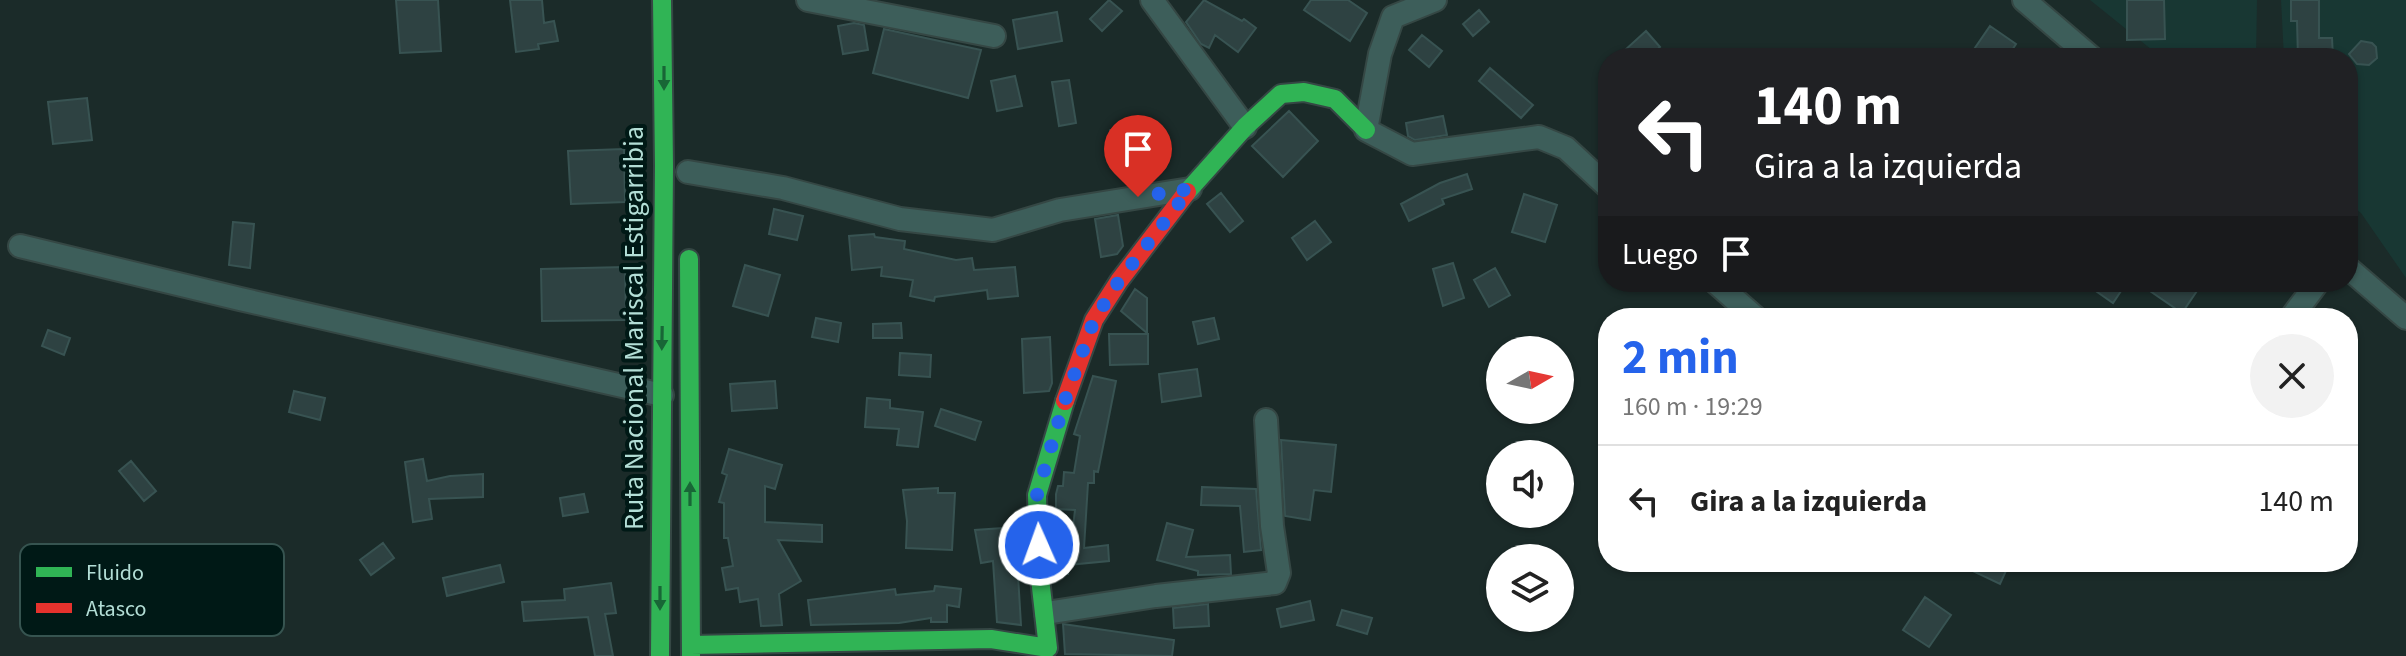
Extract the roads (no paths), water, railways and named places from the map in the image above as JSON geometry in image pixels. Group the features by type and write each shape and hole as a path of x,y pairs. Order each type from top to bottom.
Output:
{"main road":[{"name":"Ruta Nacional Mariscal Estigarribia","path":"660,656 662,0"},
{"path":"691,650 961,639 991,639 1048,648 1039,570 1037,495 1064,403 1094,320 1119,281 1190,189 1245,127 1281,94 1304,92 1335,99 1366,130"},
{"name":"Ruta Nacional Mariscal Estigarribia","path":"689,235 691,650"}],"street":[{"path":"808,0 994,36"},
{"path":"1152,0 1245,127"},
{"path":"1435,0 1393,17 1380,54 1366,130 1412,154 1539,137 1566,148 1598,178"},
{"path":"2024,0 2080,48"},
{"path":"688,172 783,188 900,219 993,230 1060,210 1190,189"},
{"path":"20,246 662,395"},
{"path":"2358,277 2406,318"},
{"path":"1726,292 1745,308"},
{"path":"1046,613 1156,596 1275,583 1279,573 1272,526 1266,420"}]}
